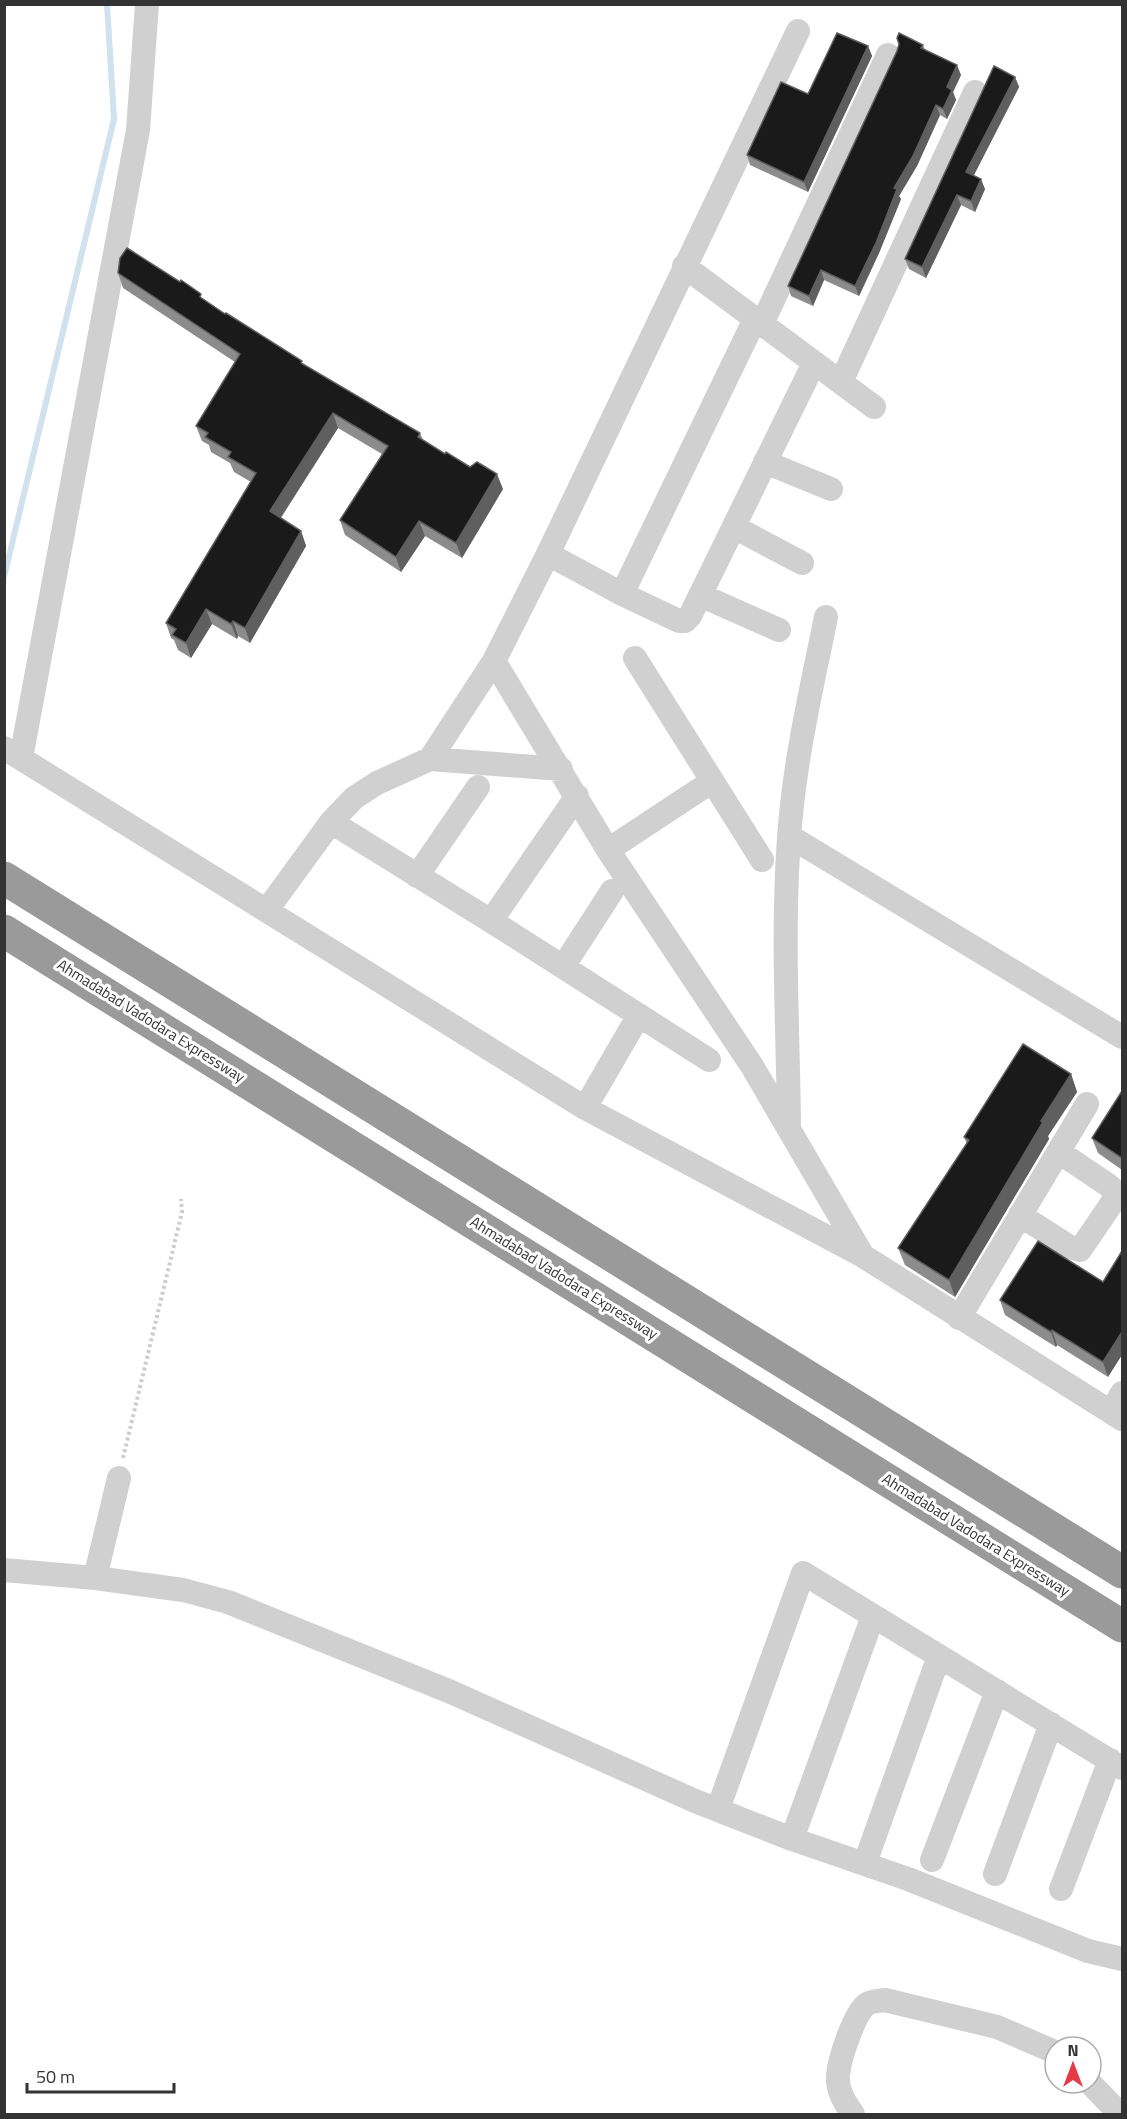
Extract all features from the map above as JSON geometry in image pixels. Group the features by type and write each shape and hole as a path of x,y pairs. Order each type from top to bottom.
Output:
{"highway":[{"path":"4,879 1122,1572"},
{"name":"Ahmadabad Vadodara Expressway","path":"4,931 1122,1626"}],"street":[{"path":"147,4 138,130 13,753 585,1108 863,1256 959,1318 1118,1408"},
{"path":"430,759 494,661 548,554 798,31"},
{"path":"622,594 888,55"},
{"path":"841,382 975,92"},
{"path":"684,266 874,407"},
{"path":"548,554 622,594 679,621 685,621 690,616 814,363"},
{"path":"765,462 831,489"},
{"path":"734,527 802,563"},
{"path":"700,595 779,630"},
{"path":"789,1127 786,897 789,836 799,747 826,617"},
{"path":"635,658 762,860"},
{"path":"494,661 608,850 752,1066 863,1256"},
{"path":"267,910 332,822 354,798 377,783 430,759 561,769"},
{"path":"608,850 711,782"},
{"path":"417,876 478,787"},
{"path":"491,921 577,796"},
{"path":"332,822 709,1060"},
{"path":"789,836 1122,1037"},
{"path":"563,967 612,891"},
{"path":"585,1108 639,1016"},
{"path":"959,1318 1087,1104"},
{"path":"1020,1215 1070,1247 1080,1250 1114,1200 1115,1191 1059,1152"},
{"path":"95,1578 119,1478"},
{"path":"4,1570 95,1578 183,1590 228,1602 451,1692 696,1801 792,1839 865,1863 1088,1951 1122,1959"},
{"path":"718,1809 803,1573 1116,1764 1061,1889"},
{"path":"792,1839 873,1616"},
{"path":"865,1863 939,1656"},
{"path":"933,1860 997,1691"},
{"path":"995,1874 1051,1724"},
{"path":"853,2115 842,2098 838,2077 847,2043 859,2012 868,2003 885,2000 997,2027 1043,2047"},
{"path":"1101,2095 1120,2115"}],"path":[{"path":"119,1478 182,1212 181,1199"}],"building":[{"path":"837,33 868,46 804,182 747,155 781,82 808,94"},
{"path":"899,33 923,45 921,48 957,65 947,87 952,90 943,109 936,105 913,156 894,188 897,189 876,243 855,286 821,270 809,296 788,286 897,51"},
{"path":"994,66 1015,77 966,172 981,179 971,201 957,195 922,267 905,259"},
{"path":"127,248 180,282 181,280 201,294 200,297 302,361 301,363 420,433 418,437 445,454 446,452 470,467 477,462 497,474 456,543 419,521 396,557 340,520 388,446 333,413 270,511 301,531 245,628 233,621 231,624 206,609 186,643 172,635 176,629 166,623 256,473 228,457 231,452 205,437 208,433 196,426 240,354 118,273 120,258"},
{"path":"1023,1044 1071,1074 1041,1121 1043,1122 949,1280 898,1248 969,1140 964,1137"},
{"path":"1122,1091 1122,1158 1092,1138"},
{"path":"1038,1241 1103,1282 1122,1251 1122,1332 1103,1362 1000,1300"}],"waterway":[{"path":"4,577 114,119 107,4"}]}
